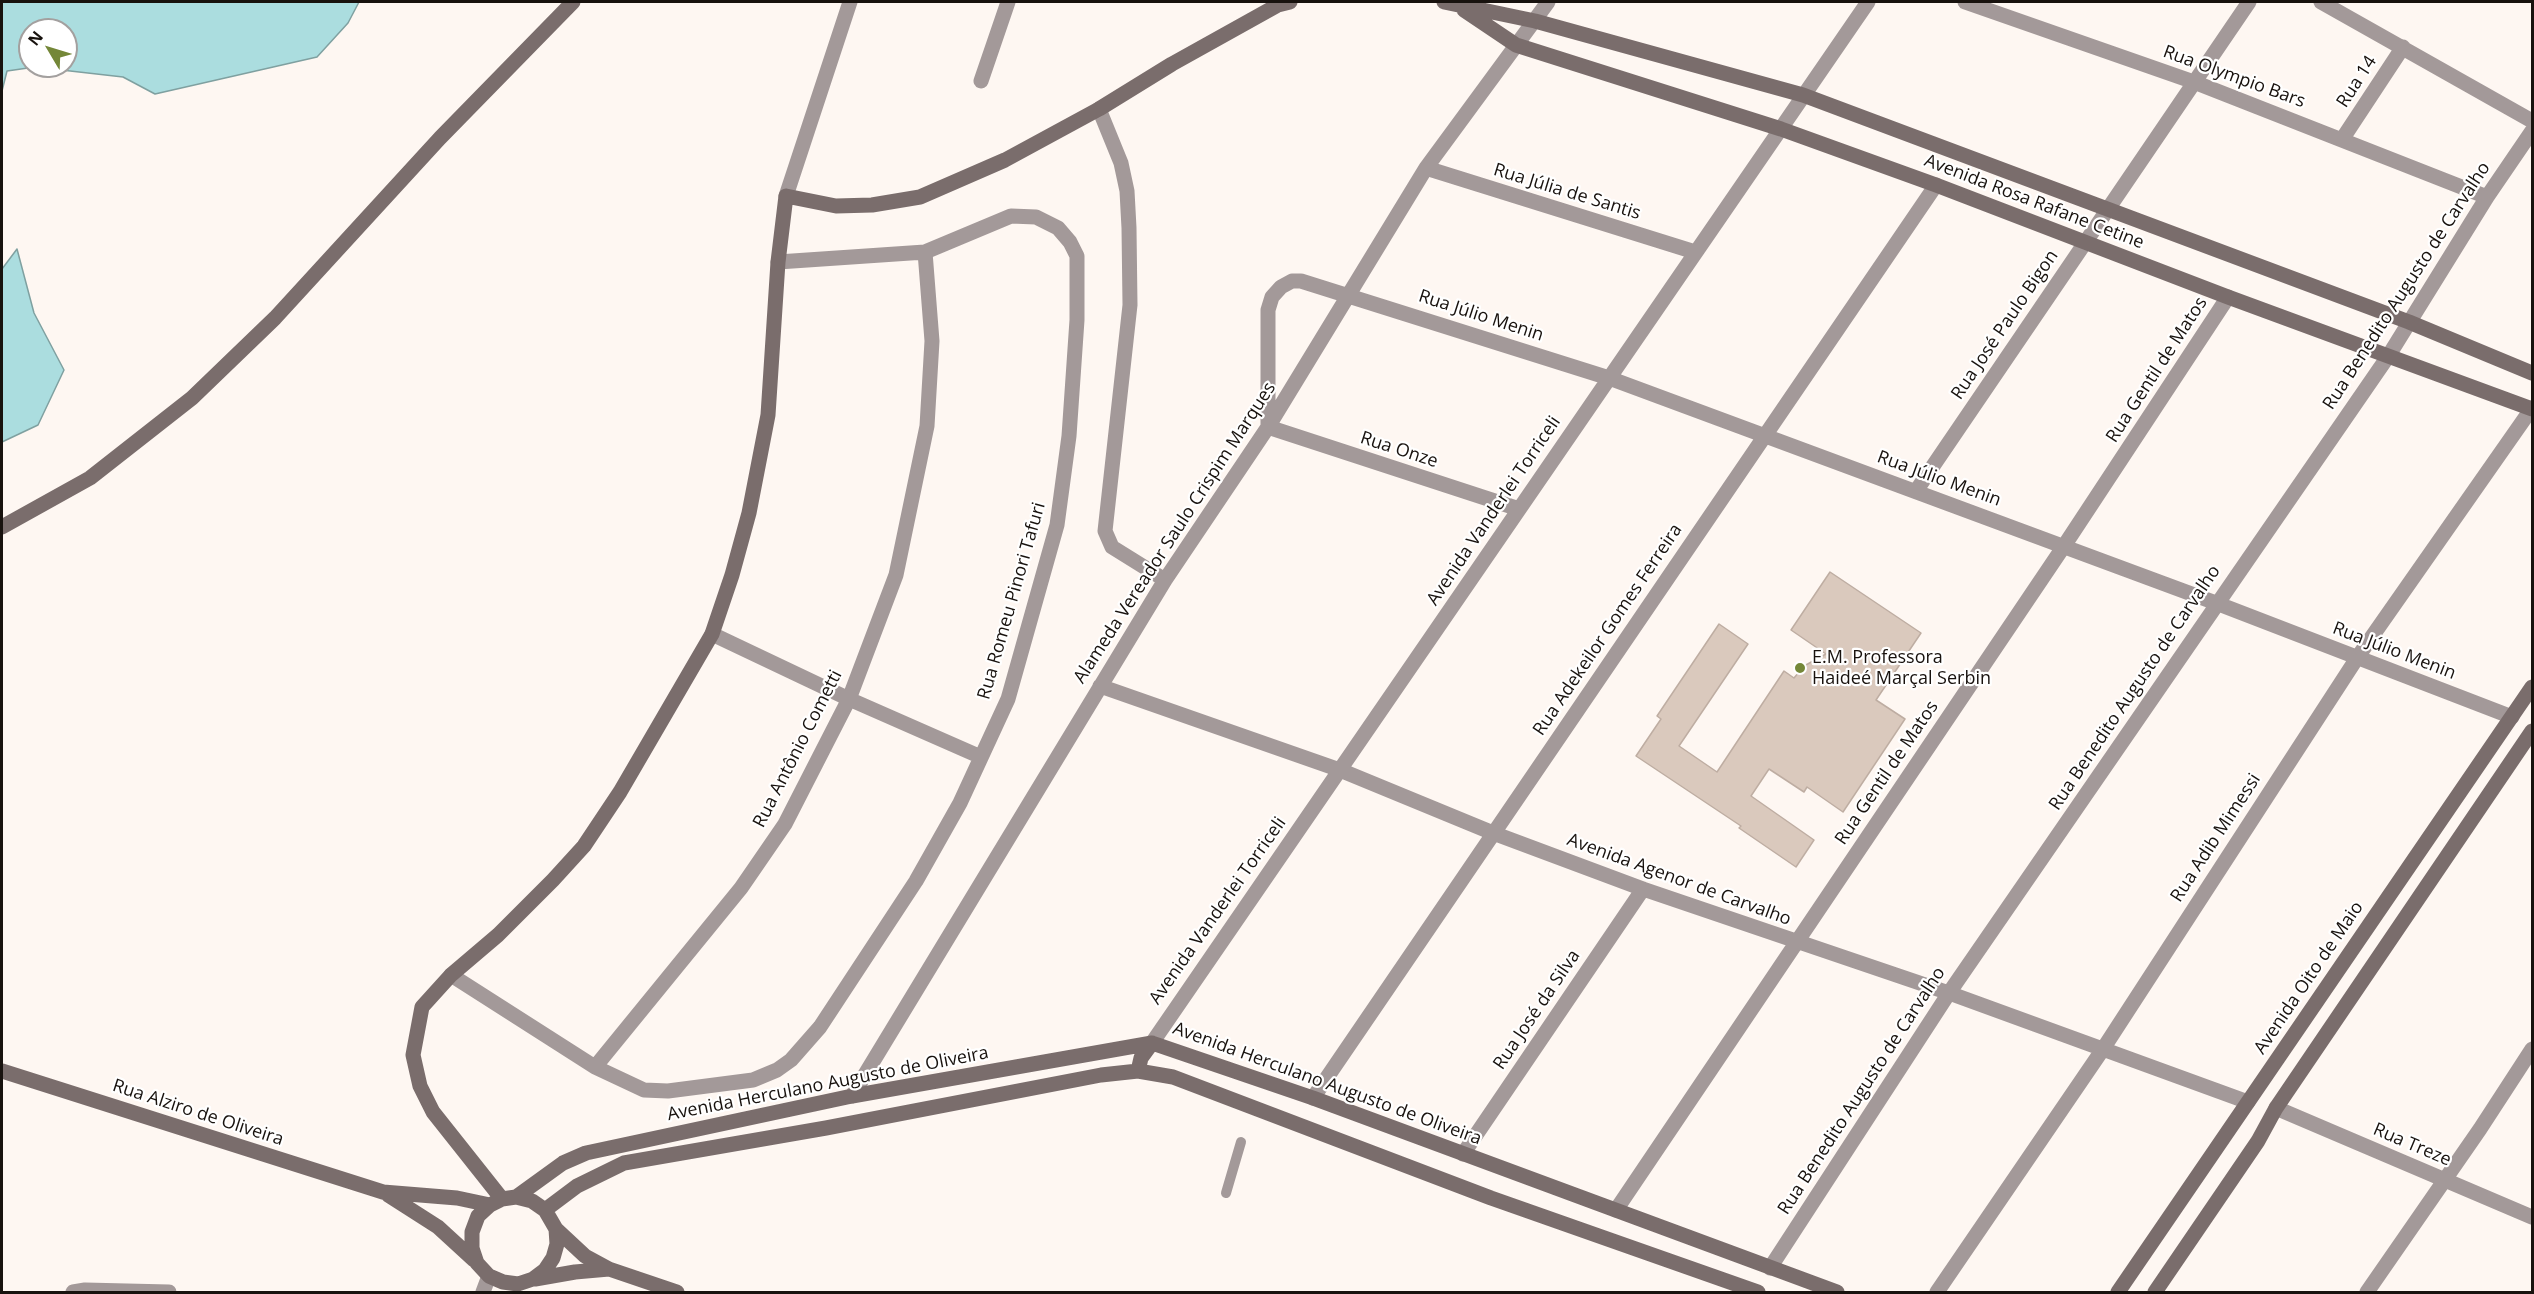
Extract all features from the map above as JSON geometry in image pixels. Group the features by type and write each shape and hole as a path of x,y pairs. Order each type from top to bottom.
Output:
{"street":[{"path":"2,527 90,478 192,399 275,318 440,138 573,2"},
{"path":"477,1263 472,1248 472,1232 478,1216 503,1201 433,1112 420,1086 413,1054 419,1018 423,1007 451,975 498,935 584,846 620,792 712,634 732,575 749,513 768,415 778,262 786,196 850,2"},
{"path":"981,81 1008,2"},
{"name":"Alameda Vereador Saulo Crispim Marques","path":"852,1096 1165,580 1268,428 1426,168 1548,2"},
{"name":"Avenida Vanderlei Torriceli","path":"1152,1043 1868,2"},
{"name":"Rua Olympio Bars","path":"1965,2 2194,82 2343,138 2487,196"},
{"name":"Rua José Paulo Bigon","path":"1916,491 2249,2"},
{"path":"2321,2 2532,121"},
{"path":"786,196 836,206 872,205 920,197 1005,160 1099,110 1172,64 1282,3"},
{"name":"Avenida Rosa Rafane Cetine","path":"1451,4 1535,21 1803,95 2409,322 2532,373"},
{"name":"Avenida Rosa Rafane Cetine","path":"1451,4 1516,45 1781,129 1936,184 2228,297 2532,409"},
{"name":"Rua 14","path":"2343,138 2403,47"},
{"path":"1099,110 1121,163 1127,191 1129,228 1130,305 1105,531 1112,547 1165,580"},
{"name":"Rua Benedito Augusto de Carvalho","path":"1770,1268 1949,993 2389,355 2487,196 2532,131"},
{"name":"Rua Júlia de Santis","path":"1426,168 1695,252"},
{"name":"Rua Adekeilor Gomes Ferreira","path":"1313,1098 1936,184"},
{"name":"Rua Romeu Pinori Tafuri","path":"451,975 595,1067 644,1090 668,1091 753,1080 777,1070 791,1060 820,1027 916,881 960,803 1008,699 1057,525 1069,436 1077,320 1077,256 1070,242 1058,228 1036,217 1011,216 925,252 778,262"},
{"name":"Rua Antônio Cometti","path":"595,1067 741,888 784,824 849,699 896,575 927,426 932,341 925,252"},
{"name":"Rua Júlio Menin","path":"1268,428 1268,309 1272,297 1281,286 1292,281 1301,281 1609,378 2216,603 2512,717"},
{"name":"Rua Gentil de Matos","path":"1616,1210 2064,546 2228,297"},
{"name":"Rua Adib Mimessi","path":"1937,1293 2103,1049 2357,658 2532,409"},
{"name":"Rua Onze","path":"1268,428 1519,509"},
{"path":"712,634 849,699 981,757"},
{"name":"Avenida Agenor de Carvalho","path":"1100,686 1340,770 1493,833 1642,889 1949,993 2248,1102"},
{"name":"Avenida Oito de Maio","path":"2118,1293 2532,687"},
{"path":"2155,1293 2258,1140 2276,1108 2532,730"},
{"name":"Rua José da Silva","path":"1463,1154 1642,889"},
{"path":"1138,1071 1141,1059 1152,1043"},
{"name":"Avenida Herculano Augusto de Oliveira","path":"503,1201 563,1163 586,1153 852,1096 1152,1043 1313,1098 1837,1293"},
{"path":"2367,1293 2445,1181 2532,1049"},
{"name":"Rua Alziro de Oliveira","path":"2,1071 383,1192 532,1201 545,1210"},
{"path":"677,1293 609,1269 579,1252 556,1229 545,1210 577,1186 624,1163 815,1130 1101,1075 1138,1071 1173,1077 1491,1198 1758,1293"},
{"name":"Rua Treze","path":"2276,1108 2532,1216"},
{"name":"Rua Alziro de Oliveira","path":"383,1192 438,1227 489,1276"},
{"path":"533,1279 545,1270 553,1258 557,1244 556,1229"},
{"path":"483,1293 489,1276 503,1282 518,1284 533,1279 575,1272 609,1269"},
{"path":"73,1293 85,1290 169,1293"}],"lane":[{"path":"1226,1193 1241,1142"}],"water":[{"path":"2,2 359,2 348,23 317,57 155,94 123,77 78,72 78,18 18,18 18,69 7,71 2,91"},
{"path":"17,249 34,313 64,370 38,425 2,442 2,269"}],"building":[{"path":"1830,572 1921,633 1876,700 1905,719 1843,812 1807,787 1804,792 1769,769 1751,796 1814,840 1796,867 1739,828 1741,826 1636,756 1661,719 1657,716 1719,624 1748,644 1679,746 1717,772 1784,671 1794,678 1804,666 1826,654 1791,630"}],"place":[{"name":"E.M. Professora Haideé Marçal Serbin","path":"1800,668"}]}
